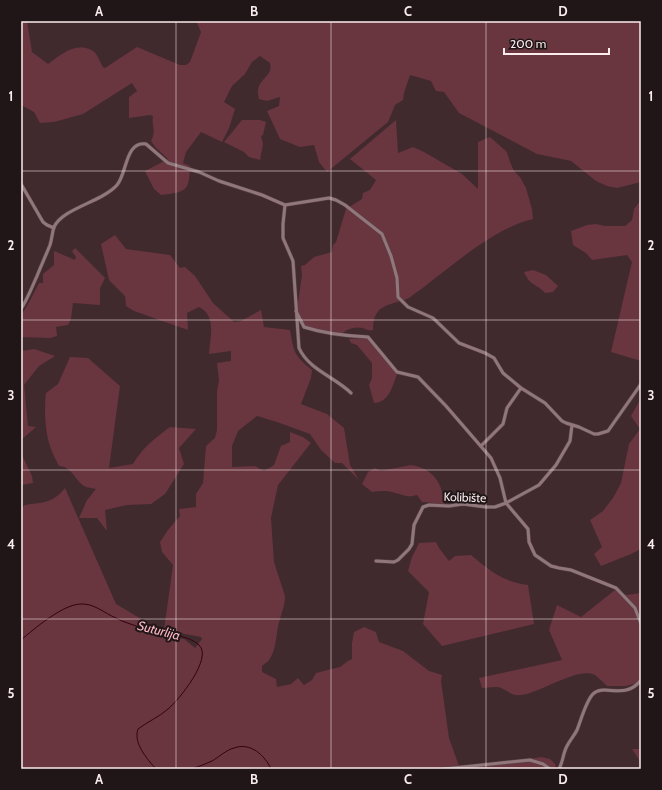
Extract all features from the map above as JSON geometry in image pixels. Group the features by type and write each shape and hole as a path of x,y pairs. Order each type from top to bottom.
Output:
{"street":[{"path":"21,309 51,244 54,228 59,220 104,195 116,186 120,181 129,153 142,144 146,144 168,163 199,172 219,182 262,195 285,204 329,198 345,205 382,234 391,256 397,278 397,292 400,300 408,307 433,318 459,343 486,353 494,358 503,373 521,388 545,403 562,420 572,426 579,427 594,434 608,431 641,384"},
{"path":"21,184 43,222 54,228"},
{"path":"285,204 283,238 293,261 299,348 302,355 309,362 327,376 345,387 351,393"},
{"path":"296,311 304,327 342,336 368,337 397,372 418,376 490,458 497,469 506,503 528,529 529,542 534,555 551,566 571,570 616,588 635,608 641,624"},
{"path":"481,446 503,424 507,408 521,388"},
{"name":"Kolibište","path":"376,561 394,562 409,549 412,544 414,525 423,507 430,505 449,506 463,504 491,507 506,503 539,485 556,465 570,441 572,426"},
{"path":"559,769 567,746 572,740 582,714 593,694 598,691 622,692 633,689 641,680"},
{"path":"444,769 530,760 543,764 550,769"}],"shaded area":[{"path":"21,21 27,21 32,52 48,64 63,53 81,47 87,48 94,52 105,68 137,47 180,65 186,65 190,62 201,32 196,21 641,21 641,182 617,188 607,186 596,181 571,161 537,154 459,113 444,92 436,91 431,81 410,75 403,100 395,105 388,122 327,172 319,162 314,145 300,147 280,139 267,111 279,106 280,97 267,101 259,99 259,87 270,68 270,63 260,56 252,62 245,74 232,86 224,102 235,109 229,128 222,142 201,132 186,152 183,163 190,166 189,181 185,189 176,193 161,195 154,189 145,171 168,159 151,141 154,134 153,116 150,115 129,118 129,97 137,91 132,83 83,114 54,122 40,123 34,112 21,105"},
{"path":"242,120 260,120 266,122 263,135 261,136 263,144 260,160 249,157 244,152 224,142"},
{"path":"396,120 398,153 413,147 462,174 478,189 478,142 490,137 507,152 514,171 520,177 526,188 532,209 533,219 517,224 501,232 469,252 409,298 379,310 374,321 373,330 360,327 348,330 340,335 304,328 297,310 302,275 301,266 305,265 314,257 332,252 333,245 336,242 346,209 362,199 363,193 370,190 376,180 350,159"},
{"path":"641,200 641,361 611,352 632,262 627,255 592,260 586,253 573,245 571,231 587,225 596,224 605,226 625,226 632,220 634,209"},
{"path":"115,235 126,249 170,255 180,268 185,267 195,276 213,303 234,322 241,321 261,310 264,327 290,330 294,349 298,357 312,370 311,378 301,404 327,414 344,428 350,465 359,480 342,463 335,463 321,450 310,434 257,416 238,431 232,446 232,467 255,466 264,471 274,465 281,446 290,442 290,432 303,437 311,443 278,485 271,518 274,562 285,600 273,652 268,661 262,666 262,672 276,679 277,687 291,684 298,678 304,685 312,680 316,673 340,667 352,659 354,632 364,627 376,632 379,642 403,651 429,671 442,675 441,681 449,738 459,766 526,760 541,757 550,759 555,764 556,769 21,769 21,506 23,507 25,505 42,503 51,500 65,488 116,604 143,620 141,629 160,635 184,639 195,648 202,639 201,637 164,630 173,565 162,552 160,542 180,516 179,509 196,507 196,494 203,483 206,446 215,438 217,430 217,391 219,380 217,363 231,361 231,351 209,354 211,334 210,321 205,311 199,307 187,313 188,330 134,311 126,306 125,296 109,280 101,244"},
{"path":"75,248 105,278 100,288 100,305 73,303 71,319 68,325 56,327 57,336 50,338 21,337 21,315 39,283 43,283 43,274 54,265 54,251 75,260 76,257 72,251"},
{"path":"533,270 546,275 558,286 553,292 545,293 526,277 524,272"},
{"path":"368,338 397,374 387,397 374,403 369,385 372,378 372,363 357,345 351,343 349,339"},
{"path":"34,349 55,356 39,366 24,385 28,426 36,427 21,440 21,351"},
{"path":"70,357 88,358 120,386 109,468 133,464 154,439 170,427 196,429 179,448 184,464 165,494 151,504 127,505 105,510 107,531 97,518 79,518 87,500 96,489 86,487 79,482 71,472 59,466 48,440 45,420 46,393 58,384"},
{"path":"641,398 641,549 601,566 594,554 602,547 590,520 603,511 613,498 621,483 629,444 640,429 631,416"},
{"path":"21,453 32,476 33,483 21,485"},
{"path":"411,465 425,469 431,473 439,483 442,490 444,505 422,502 417,495 408,496 386,491 372,492 362,484 368,472 375,468 381,471"},
{"path":"436,542 449,561 455,556 471,555 490,570 504,578 528,585 534,624 442,646 423,624 429,592 408,571 412,557 419,543"},
{"path":"615,590 626,595 641,593 641,676 637,683 626,686 607,686 595,675 588,673 579,674 521,695 512,694 499,687 482,688 479,678 562,660 549,630 557,605 581,617"},
{"path":"632,749 641,749 641,763"}],"waterway":[{"name":"Suturlija","path":"21,640 65,608 73,605 85,604 90,605 121,621 149,630 190,639 199,645 202,651 202,659 198,669 186,688 173,704 161,715 138,729 137,740 139,745 145,756 156,769"},
{"name":"Suturlija","path":"191,769 212,761 231,749 240,747 251,748 256,751 265,759 271,769"}]}
